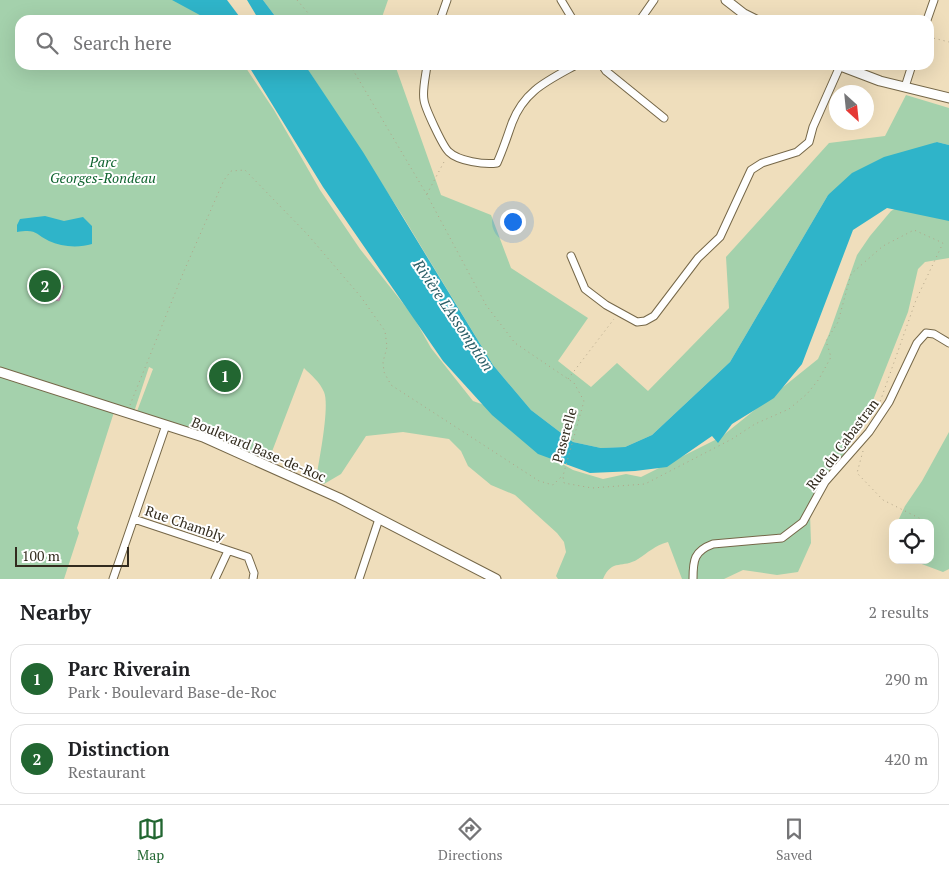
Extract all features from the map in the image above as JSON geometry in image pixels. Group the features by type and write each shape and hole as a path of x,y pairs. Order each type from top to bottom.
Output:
{"street":[{"path":"442,15 447,0"},
{"path":"561,0 570,15"},
{"path":"644,15 654,0"},
{"path":"726,0 746,15"},
{"path":"929,15 934,0"},
{"path":"427,70 424,99 449,153 463,159 487,165 497,163 512,122 522,103 542,83 567,70"},
{"path":"605,70 664,118"},
{"path":"571,256 585,289 637,322 645,321 654,316 698,258 720,237 751,170 762,163 797,152 809,142 837,70"},
{"path":"850,70 880,81 949,98"},
{"path":"905,87 910,70"},
{"name":"Rue du Cabastran","path":"692,579 696,555 703,548 713,544 782,538 803,522 825,482 869,432 889,402 918,343 926,333 934,334 949,343"},
{"name":"Boulevard Base-de-Roc","path":"0,372 203,437 340,498 496,579"},
{"path":"114,579 166,425"},
{"name":"Rue Chambly","path":"134,519 248,557 254,573 253,579"},
{"path":"359,579 379,519"},
{"name":"Rue Chambly","path":"215,579 228,551"}],"path":[{"path":"297,0 310,15"},
{"path":"934,38 949,42"},
{"path":"353,70 427,195 486,305 515,343 568,379 619,312"},
{"path":"427,195 449,153"},
{"path":"127,413 184,271 224,180 231,170 245,170 314,242 361,297 385,331 387,347 383,362 384,372 391,385 539,481 553,485 563,476"},
{"path":"563,476 564,483 592,488 645,484 732,439 755,424 789,409 807,394 819,378 831,356 826,341 838,322 851,274 883,246 914,230 943,243"},
{"name":"Paserelle","path":"563,476 584,400 574,383 568,379"}],"green space":[{"name":"Parc Georges-Rondeau","path":"0,0 182,0 203,15 15,15 15,70 247,70 274,110 320,190 360,249 413,316 431,348 473,401 487,406 531,446 573,470 603,479 626,474 641,477 721,437 818,359 829,334 857,255 891,211 909,201 949,211 949,258 925,262 918,269 908,312 866,418 810,514 811,543 798,572 777,575 743,570 724,579 682,579 668,542 655,547 633,562 610,568 603,579 558,579 556,576 566,552 564,542 557,533 515,495 491,485 468,466 461,451 449,439 403,432 366,436 341,474 324,484 316,479 326,399 320,385 304,368 268,462 136,414 153,369 149,367 134,412 0,369"},
{"path":"263,0 388,0 383,15 274,15"},
{"path":"308,70 397,70 441,195 491,215 511,268 588,318 558,361 591,387 617,363 648,391 729,308 726,257 829,143 885,136 906,95 949,108 949,145 937,142 828,195 730,362 652,435 625,447 601,448 573,442 531,410 493,365 402,215"},
{"path":"0,374 114,412 77,528 79,533 64,579 0,579"},
{"path":"949,432 949,569 943,572 922,564 934,564 934,519 899,519 905,506 922,481"}],"water":[{"path":"172,0 227,0 238,15 200,15"},
{"path":"247,0 263,0 274,15 256,15"},
{"name":"Rivière L'Assomption","path":"251,70 308,70 363,152 493,365 531,410 573,442 601,448 625,447 652,435 730,362 828,195 852,173 884,157 937,142 949,145 949,221 887,208 853,230 802,364 774,398 732,424 718,443 712,436 667,467 635,471 590,473 538,454 492,415 443,361 323,187"},
{"path":"45,216 64,221 83,217 92,226 92,244 64,246 32,232 17,232 17,225 20,219"}],"building":[{"path":"45,280 64,286 59,301 46,297 48,290 42,288"}],"place":[{"name":"Distinction","path":"45,286"},
{"name":"Parc Riverain","path":"225,376"}]}
